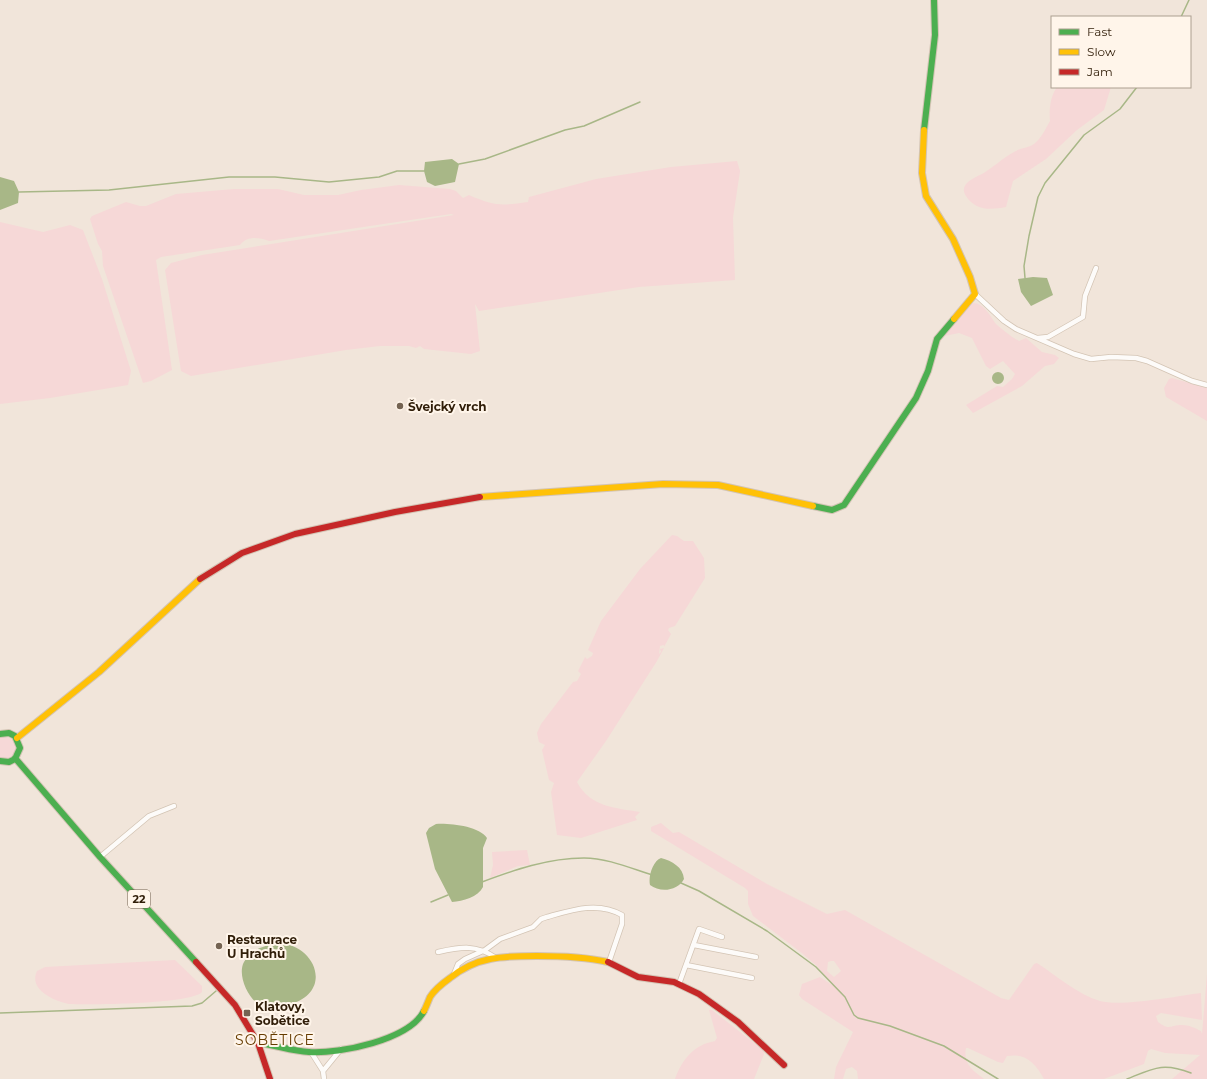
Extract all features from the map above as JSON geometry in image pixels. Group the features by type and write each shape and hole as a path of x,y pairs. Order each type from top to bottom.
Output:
{"street":[{"path":"934,0 935,35 923,142 922,172 926,196 953,239 970,277 975,294 1016,330 1036,338 1091,359 1111,357 1136,358 1148,361 1176,375 1207,385"},
{"path":"1036,338 1048,337 1083,317 1085,296 1096,268"},
{"path":"17,738 100,672 202,577 242,553 295,534 395,512 470,498 663,484 718,485 820,509 832,510 839,508 844,505 916,398 928,371 937,339 975,294"},
{"path":"0,734 9,733 17,738 20,750 15,758 8,762 0,761"},
{"name":"22","path":"15,758 100,857 228,996 241,1013 258,1043 270,1079"},
{"path":"100,857 149,816 174,806"},
{"path":"454,974 458,964 465,959 485,950 500,939 533,927 542,919 547,917 588,907 602,907 618,912 622,915 623,919 609,962"},
{"path":"680,984 699,929 722,936"},
{"path":"694,945 756,957"},
{"path":"438,952 460,947 485,950 496,958"},
{"path":"258,1043 311,1052 341,1049 379,1040 401,1033 410,1028 422,1015 436,990 454,974 480,960 496,958 571,958 609,962 639,977 652,977 680,984 694,991 722,1010 784,1066"},
{"path":"686,965 752,978"},
{"path":"323,1071 341,1049"},
{"path":"311,1052 323,1071 324,1079"}],"shaded area":[{"path":"1056,88 1111,88 1104,110 1077,130 1046,159 1013,181 1006,207 988,209 975,205 966,197 964,188 966,185 1010,154 1037,142 1050,121 1050,104"},
{"path":"452,159 459,164 455,182 435,186 427,182 424,171 425,162"},
{"path":"737,161 740,171 733,218 735,280 639,287 479,311 475,304 480,351 471,354 424,349 420,346 416,348 409,346 380,346 346,350 191,376 181,371 165,270 171,263 202,255 454,215 451,214 269,241 253,238 246,240 240,245 161,257 156,260 172,370 151,381 143,383 103,266 102,251 98,244 90,219 92,216 126,202 146,206 176,194 234,189 278,189 304,195 338,195 361,190 399,185 450,189 456,191 463,198 469,195 492,203 511,204 528,202 529,197 596,179 671,167"},
{"path":"0,177 14,181 19,192 18,203 0,210"},
{"path":"0,222 43,232 70,225 83,230 102,279 131,371 128,385 50,398 0,404"},
{"path":"1033,277 1047,278 1053,295 1031,306 1021,292 1018,279"},
{"path":"973,303 984,308 996,324 1013,338 1019,341 1026,338 1042,352 1055,355 1059,358 1054,364 1045,366 1022,386 973,413 966,405 997,386 1003,387 1015,374 1003,361 990,369 986,366 972,338 959,333 944,336 944,333"},
{"path":"1000,372 1003,373 1003,383 996,384 993,383 992,376 993,373"},
{"path":"1172,378 1207,388 1207,421 1166,397 1164,388 1169,379"},
{"path":"672,535 677,536 684,541 693,541 704,558 705,578 675,626 669,628 668,630 671,634 664,647 664,645 660,646 659,654 661,652 660,649 664,648 657,661 606,741 577,782 589,797 604,805 640,812 635,817 637,820 581,838 557,835 551,792 554,783 549,780 542,750 545,745 539,742 537,733 541,724 573,682 577,681 581,674 578,671 585,657 587,659 592,656 593,653 588,650 601,621 640,569"},
{"path":"0,738 10,738 16,745 15,754 11,757 0,757"},
{"path":"661,823 673,833 679,832 767,884 827,914 845,910 1001,998 1009,1000 1034,964 1037,963 1083,994 1100,1001 1110,1003 1135,1002 1201,993 1202,1020 1161,1013 1156,1016 1158,1022 1165,1026 1187,1026 1201,1031 1202,1034 1207,974 1207,1079 1172,1079 1200,1055 1165,1053 1151,1049 1148,1051 1144,1064 1104,1079 1044,1079 1037,1068 1029,1060 1020,1056 1007,1056 1003,1063 966,1048 965,1054 969,1066 984,1079 858,1079 857,1071 852,1067 846,1069 843,1079 834,1079 836,1067 853,1032 802,999 799,995 802,984 820,977 832,985 817,966 753,916 748,904 748,891 745,888 651,831 651,827","holes":["834,961 841,971 834,977 827,971 828,962"]},
{"path":"436,824 448,824 471,828 483,834 487,838 483,848 483,887 474,896 461,901 452,902 435,869 426,833 429,828"},
{"path":"527,850 530,865 518,866 490,878 493,865 492,852"},
{"path":"661,858 676,865 682,871 684,879 678,886 668,890 654,888 650,885 653,865"},
{"path":"277,943 290,945 301,951 309,959 314,968 316,979 313,989 305,997 282,1007 267,1008 256,1002 246,990 242,975 242,968 244,962 254,951"},
{"path":"175,960 202,986 202,992 194,996 180,999 139,1003 69,1004 44,994 36,984 35,978 37,971 45,967"},
{"path":"709,1010 712,1010 763,1050 764,1054 754,1079 675,1079 689,1054 700,1046 715,1041 717,1038"}],"waterway":[{"path":"1181,16 1189,0"},
{"path":"1025,278 1024,266 1029,236 1038,197 1045,183 1084,135 1120,109 1136,88"},
{"path":"459,164 485,159 565,130 584,126 640,102"},
{"path":"19,192 109,190 229,177 275,177 329,182 379,177 397,171 424,171"},
{"path":"482,882 544,862 584,858 593,858 618,864 652,875"},
{"path":"681,883 699,891 767,931 816,967 845,997 854,1015 858,1018 890,1026 944,1046 998,1079"},
{"path":"431,902 448,895"},
{"path":"0,1013 192,1006 202,1003 216,991"},
{"path":"1127,1079 1152,1069 1166,1067 1191,1073"}],"traffic: fast":[{"path":"924,130 935,35 934,0"},
{"path":"813,506 832,510 844,505 916,398 928,371 937,339 954,319"},
{"path":"0,734 9,733 15,736 20,748 15,759 9,762 0,761"},
{"path":"15,758 100,857 196,962"},
{"path":"258,1043 309,1052 338,1051 355,1048 389,1037 404,1030 416,1021 424,1011"}],"traffic: slow":[{"path":"924,130 922,173 926,196 953,239 970,277 975,294 954,319"},
{"path":"480,497 663,484 718,485 813,506"},
{"path":"17,738 99,672 200,579"},
{"path":"424,1011 430,997 439,986 470,965 481,961 513,956 555,956 608,962"}],"traffic: jam":[{"path":"200,579 242,553 295,534 395,512 480,497"},
{"path":"196,962 235,1005 258,1043 270,1079"},
{"path":"608,962 638,977 674,982 699,994 738,1022 784,1065"}],"place":[{"name":"Švejcký vrch","path":"400,406"},
{"name":"Restaurace U Hrachů","path":"219,946"},
{"name":"Klatovy, Sobětice","path":"247,1013"}],"district":[{"name":"SOBĚTICE","path":"275,1040"}]}
